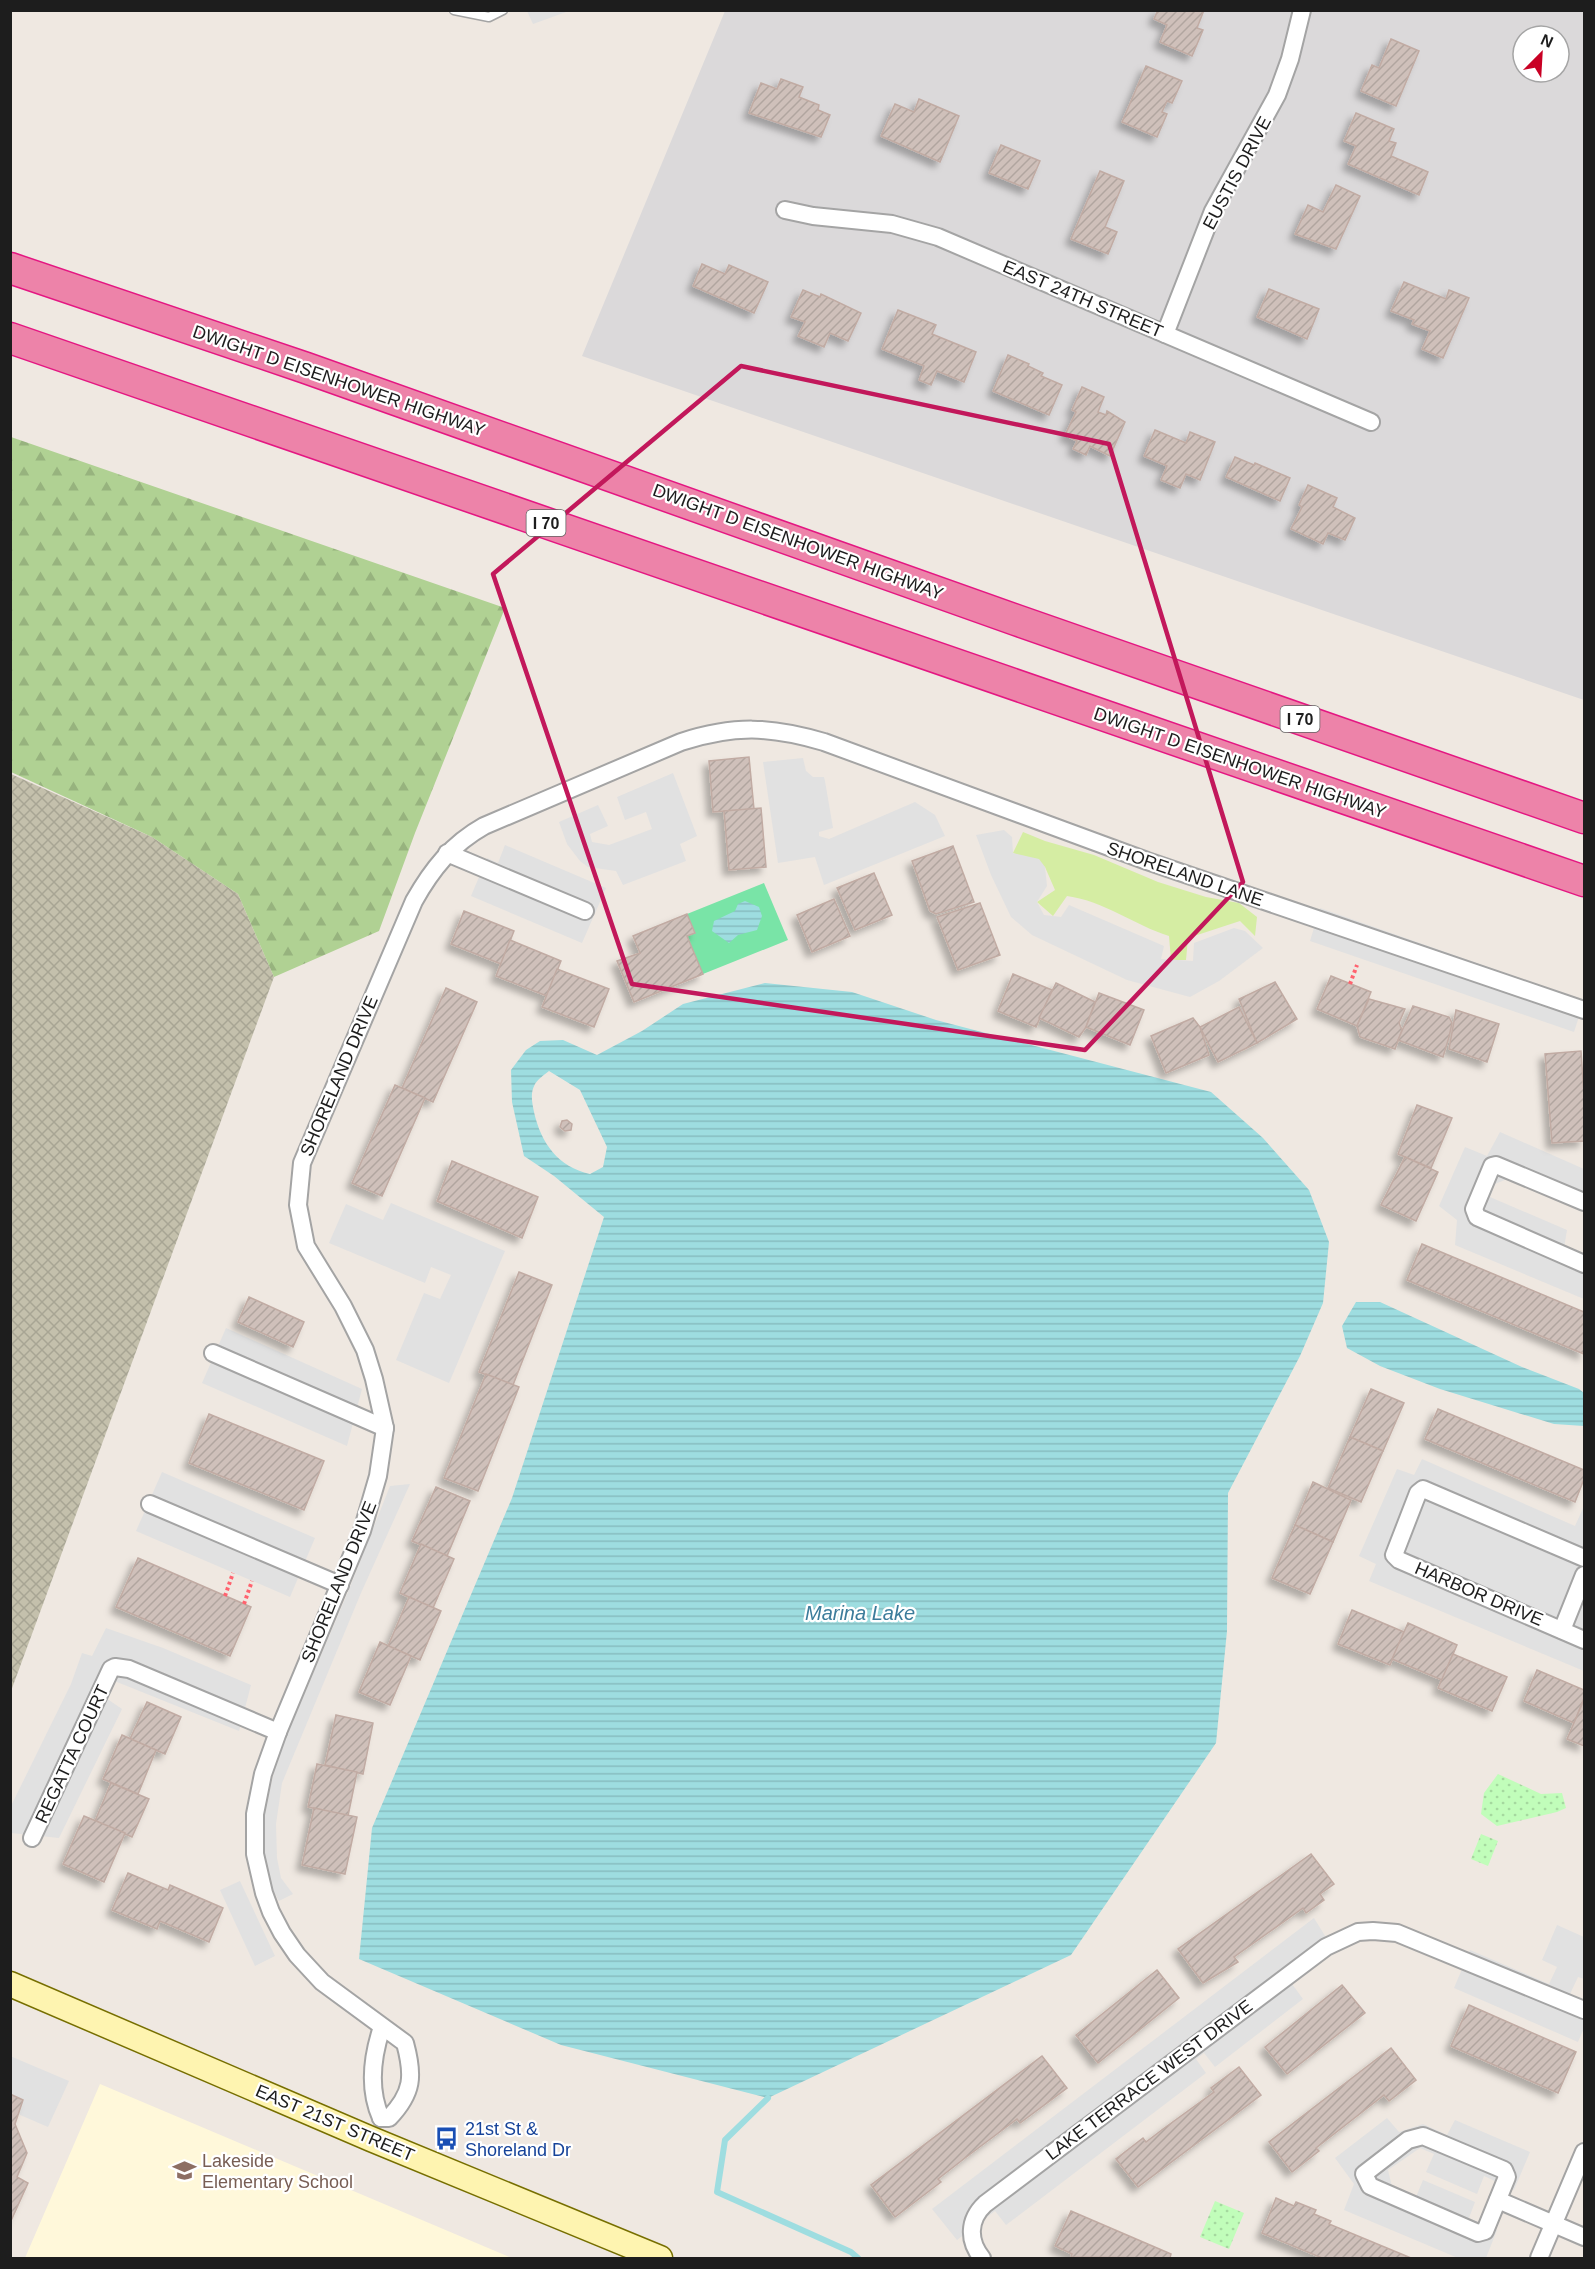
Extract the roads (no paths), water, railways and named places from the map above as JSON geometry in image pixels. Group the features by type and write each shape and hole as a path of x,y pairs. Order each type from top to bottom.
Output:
{"highway":[{"path":"10,253 306,368"},
{"name":"DWIGHT D EISENHOWER HIGHWAY","path":"10,268 306,368 1584,818"},
{"name":"DWIGHT D EISENHOWER HIGHWAY","path":"10,340 87,364 1584,881"}],"main road":[{"name":"EAST 21ST STREET","path":"10,1984 376,2129 660,2259"}],"street":[{"name":"EUSTIS DRIVE","path":"1165,334 1213,211 1277,95 1290,59 1302,10"},
{"name":"EAST 24TH STREET","path":"785,210 813,216 892,224 938,237 1371,422"},
{"name":"SHORELAND DRIVE","path":"376,2129 399,2108 407,2096 410,2080 409,2056 405,2043 322,1982 309,1969 282,1933 264,1893 255,1854 255,1814 260,1783 278,1732 362,1531 378,1476 385,1428 374,1379 364,1350 343,1306 306,1246 301,1226 298,1194 302,1163 414,900 433,869 456,844 484,826 681,742 728,730 767,729 788,732"},
{"name":"SHORELAND LANE","path":"788,732 824,742 1147,861 1584,1010"},
{"path":"447,853 585,911"},
{"path":"1584,1202 1496,1165 1492,1166 1474,1209 1477,1217 1584,1264"},
{"path":"213,1353 385,1428"},
{"name":"HARBOR DRIVE","path":"1584,1558 1422,1489 1418,1493 1394,1554 1399,1560 1584,1640"},
{"path":"150,1504 340,1585"},
{"name":"HARBOR DRIVE","path":"1562,1630 1584,1575"},
{"name":"REGATTA COURT","path":"32,1839 111,1669 115,1667 129,1669 278,1732"},
{"name":"LAKE TERRACE WEST DRIVE","path":"982,2259 975,2250 971,2233 973,2222 985,2204 1326,1947 1354,1934 1368,1932 1406,1935 1584,2010"},
{"path":"376,2129 373,2072 376,2043 382,2027"},
{"path":"1423,2136 1504,2170 1507,2177 1497,2200 1485,2231 1478,2233 1370,2186 1364,2174 1408,2140 1423,2136"},
{"path":"1539,2259 1584,2152"},
{"path":"1497,2200 1584,2237"}],"lane":[{"path":"454,10 489,16 503,10"}],"water":[{"path":"745,901 759,907 762,916 757,930 738,935 729,943 712,931 714,921 735,911 738,904"},
{"name":"Marina Lake","path":"765,983 852,992 936,1020 1211,1092 1263,1138 1309,1190 1329,1242 1323,1303 1300,1356 1228,1493 1227,1631 1216,1743 1071,1955 768,2098 561,2045 359,1959 372,1828 512,1498 604,1217 554,1176 524,1156 512,1102 511,1070 526,1050 540,1041 563,1040 597,1055 642,1031 683,1004","holes":["549,1071 580,1090 607,1147 603,1167 590,1174 569,1166 553,1152 541,1134 532,1101 535,1084"]},
{"path":"1356,1302 1380,1302 1522,1367 1579,1389 1584,1393 1584,1426 1554,1424 1440,1389 1380,1366 1347,1348 1342,1326"}],"waterway":[{"path":"768,2098 725,2140 717,2192 851,2252 858,2258"}],"place":[{"name":"21st St & Shoreland Dr","path":"447,2139"},
{"name":"Lakeside Elementary School","path":"184,2171"}]}
